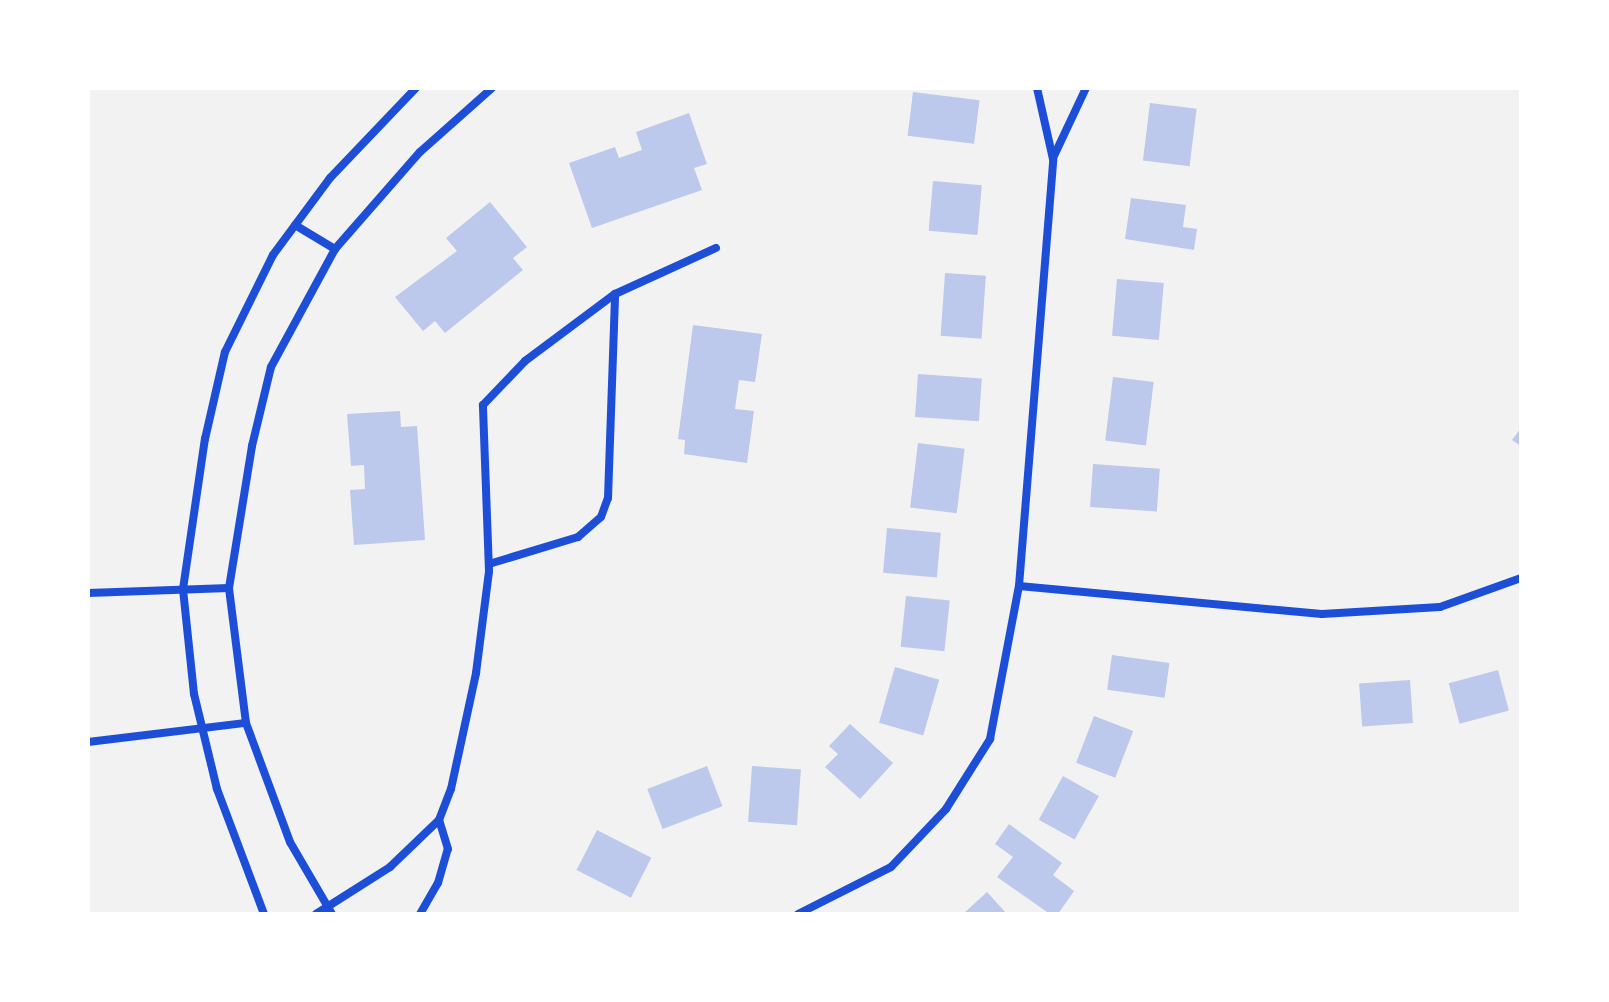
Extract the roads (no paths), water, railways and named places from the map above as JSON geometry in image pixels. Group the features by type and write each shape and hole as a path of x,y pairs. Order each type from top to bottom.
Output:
{"street":[{"path":"264,914 198,729 183,589 205,439 225,352 273,255 330,178 416,88"},
{"path":"330,911 290,842 246,723 229,588 252,446 271,367 335,249 420,152 492,88"},
{"path":"798,914 891,867 946,809 990,739 1019,586 1053,159 1037,88"},
{"path":"1053,159 1086,88"},
{"path":"295,225 335,249"},
{"path":"316,914 330,911 390,867 439,820 451,789 476,673 489,564 483,405 525,361 615,294 716,248"},
{"path":"489,564 578,537 601,517 608,498 615,294"},
{"path":"1019,586 1322,614 1440,607 1521,578"},
{"path":"88,593 229,588"},
{"path":"88,742 246,723"},
{"path":"420,914 438,883 448,849 439,820"}]}
